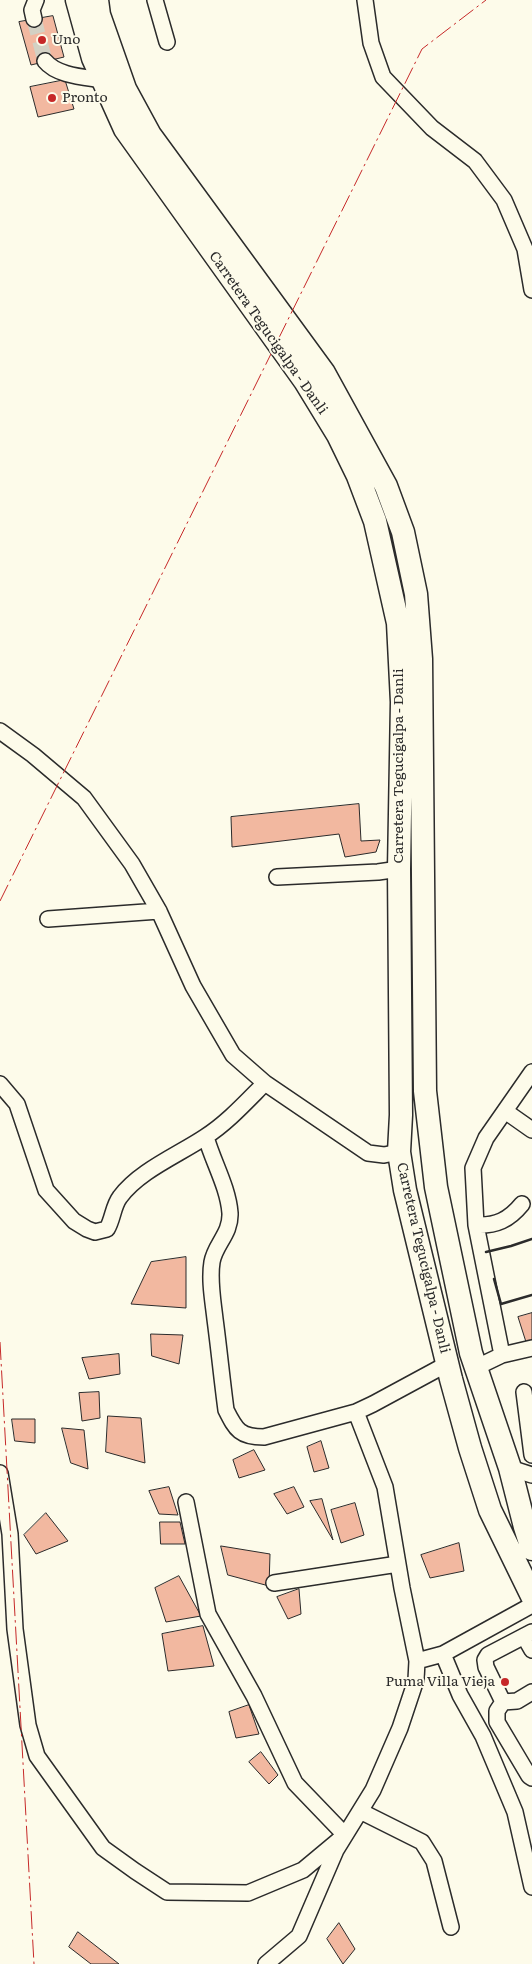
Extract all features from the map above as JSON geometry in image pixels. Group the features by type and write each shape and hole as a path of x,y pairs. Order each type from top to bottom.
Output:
{"highway":[{"name":"Carretera Tegucigalpa - Danli","path":"77,0 93,58 126,128 305,381 338,435 358,476 375,521 398,623 402,702 399,868 401,1115 399,1152 405,1190 448,1364 479,1476 491,1512 532,1596"},
{"name":"Carretera Tegucigalpa - Danli","path":"97,0 99,15 125,89 150,135 324,373 386,486 403,532 416,594 421,659 425,1091 436,1187 475,1368 510,1468 532,1549"},
{"path":"399,1152 404,1159 416,1162 425,1157 432,1148"},
{"path":"405,1190 413,1180 423,1176 432,1180 436,1187"},
{"path":"479,1476 488,1482 500,1482 510,1468"},
{"path":"491,1512 502,1500 513,1501 521,1506"}],"street":[{"path":"34,19 32,10 36,0"},
{"path":"155,0 167,42"},
{"path":"364,0 371,43 382,77 432,128 474,161 504,200 525,249 532,290"},
{"path":"45,62 49,67 64,72 103,80"},
{"path":"0,731 33,755 84,798 132,864 159,911 193,986 233,1055 265,1083 368,1153 384,1155 399,1152"},
{"path":"277,877 378,872 399,868"},
{"path":"48,919 159,911"},
{"path":"502,1356 476,1225 472,1168 486,1138 532,1072"},
{"path":"0,1084 17,1104 46,1190 74,1221 95,1232 107,1229 118,1198 126,1190 148,1172 206,1137 265,1083"},
{"path":"505,1111 532,1130"},
{"path":"206,1137 228,1197 230,1222 225,1237 217,1249 212,1262 212,1290 226,1410 231,1421 243,1434 249,1437 264,1437 356,1412 448,1364"},
{"path":"476,1225 506,1220 522,1204"},
{"path":"475,1368 502,1356 532,1348"},
{"path":"524,1392 532,1455"},
{"path":"266,1964 299,1936 336,1850 373,1790 400,1728 416,1680 417,1661 385,1487 356,1412"},
{"path":"510,1468 532,1474"},
{"path":"0,1473 10,1534 15,1629 28,1726 38,1756 104,1848 167,1892 248,1893 303,1870 345,1836"},
{"path":"186,1502 208,1614 254,1696 295,1783 345,1836"},
{"path":"274,1582 398,1564"},
{"path":"417,1661 442,1654 532,1605"},
{"path":"503,1702 486,1667 485,1660 488,1655 528,1634 532,1650"},
{"path":"442,1654 460,1695 483,1736 515,1812 532,1887"},
{"path":"503,1702 517,1701 532,1692"},
{"path":"503,1702 497,1711 497,1722 532,1778"},
{"path":"360,1811 422,1842 434,1861 451,1927"}],"building":[{"name":"Uno","path":"53,16 64,57 31,65 19,22"},
{"name":"Pronto","path":"65,80 74,109 38,117 30,87"},
{"path":"359,804 361,841 380,840 376,852 345,857 339,834 232,847 231,817"},
{"path":"186,1257 186,1308 131,1304 151,1262"},
{"path":"532,1313 532,1340 526,1342 518,1317"},
{"path":"151,1334 183,1335 179,1364 152,1356"},
{"path":"119,1354 120,1374 89,1379 82,1358"},
{"path":"99,1392 100,1418 82,1421 79,1393"},
{"path":"108,1416 141,1418 145,1463 106,1452"},
{"path":"12,1419 35,1419 35,1443 15,1441"},
{"path":"62,1428 84,1430 88,1469 71,1463"},
{"path":"321,1441 329,1468 314,1472 307,1447"},
{"path":"254,1450 265,1470 239,1478 233,1460"},
{"path":"169,1487 178,1515 159,1514 149,1491"},
{"path":"294,1487 304,1507 287,1514 274,1494"},
{"path":"322,1499 333,1540 310,1501"},
{"path":"355,1503 364,1535 341,1543 331,1510"},
{"path":"46,1513 68,1541 36,1554 24,1535"},
{"path":"160,1522 180,1522 185,1544 161,1544"},
{"path":"459,1543 464,1571 430,1578 421,1555"},
{"path":"221,1546 270,1554 269,1586 228,1575"},
{"path":"179,1576 201,1616 166,1622 155,1588"},
{"path":"299,1589 301,1614 288,1619 277,1597"},
{"path":"203,1626 214,1666 168,1671 162,1634"},
{"path":"249,1705 259,1734 236,1738 229,1712"},
{"path":"261,1752 278,1775 269,1784 249,1762"},
{"path":"339,1923 355,1949 343,1964 327,1939"},
{"path":"78,1932 119,1964 91,1964 69,1947"}],"tunnel":[{"path":"34,19 45,61"}],"wall":[{"path":"486,1252 532,1239"},
{"path":"494,1279 501,1304 532,1295"}],"power":[{"path":"0,901 422,49 486,0"},
{"path":"0,1342 34,1964"}],"place":[{"name":"Uno","path":"42,40"},
{"name":"Pronto","path":"52,98"},
{"name":"Puma Villa Vieja","path":"505,1682"}]}
